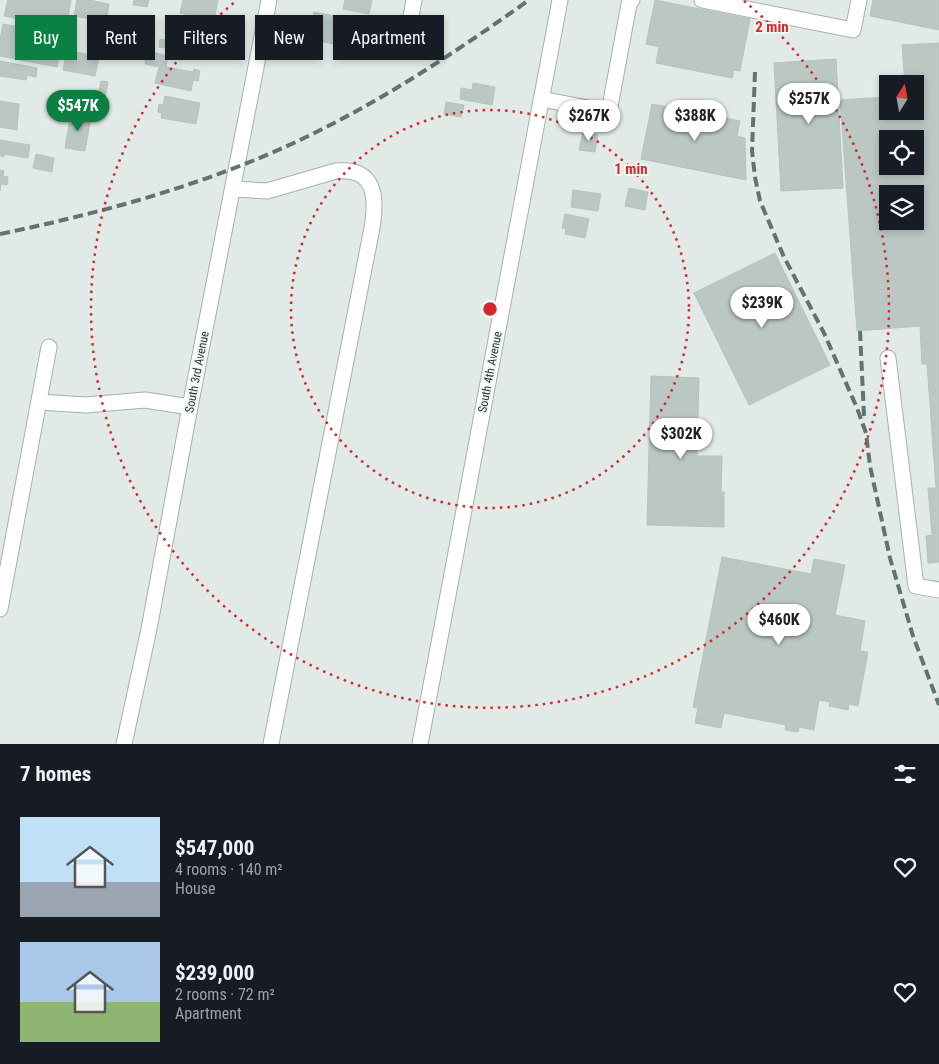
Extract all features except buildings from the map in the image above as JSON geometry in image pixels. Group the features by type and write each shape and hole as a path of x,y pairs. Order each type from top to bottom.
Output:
{"street":[{"name":"South 3rd Avenue","path":"124,744 149,629 269,0"},
{"path":"411,15 414,0"},
{"name":"South 4th Avenue","path":"420,744 560,0"},
{"path":"541,99 609,112 629,4 632,0"},
{"path":"702,0 853,30 859,0"},
{"path":"233,189 267,191 336,171 346,170 356,172 370,184 374,196 375,210 271,744"},
{"path":"0,609 49,347"},
{"path":"888,358 916,586 939,590"},
{"path":"39,402 86,406 145,400 190,407"}],"railway":[{"path":"0,234 61,221 149,197 208,178 276,151 352,114 388,93 460,48 529,0"},
{"path":"755,72 752,151 760,201 784,257 824,333 866,433 870,466 890,558 913,636 939,705"},
{"path":"860,331 864,416"}]}
